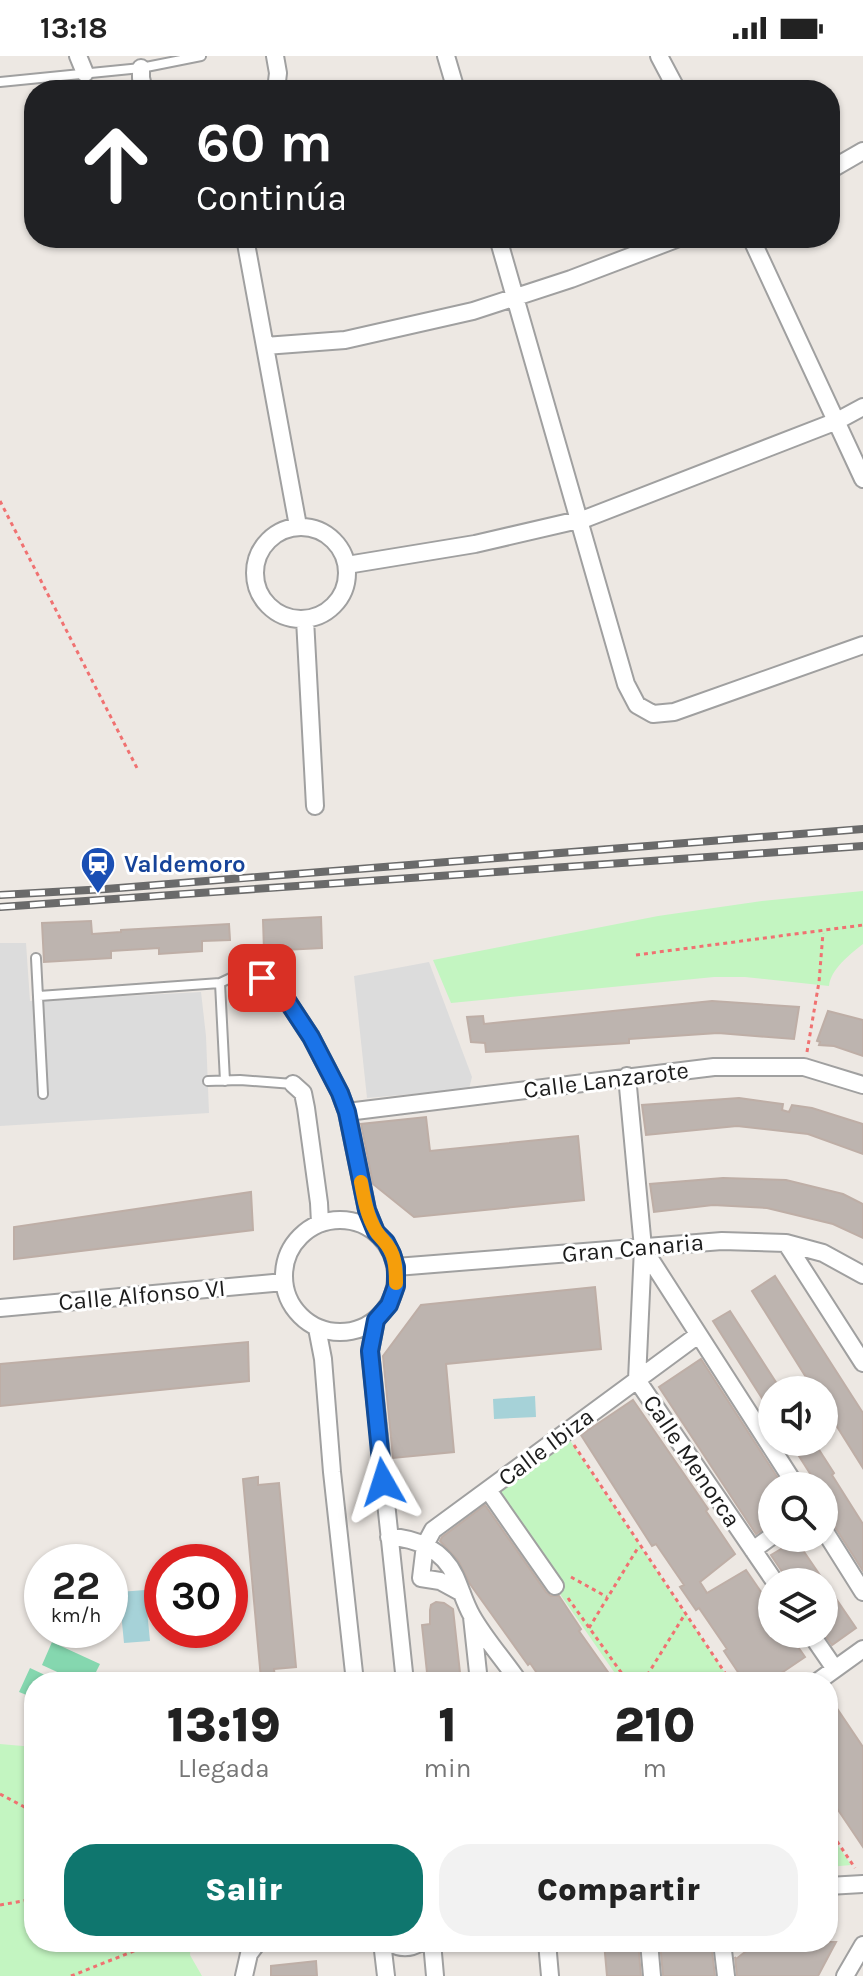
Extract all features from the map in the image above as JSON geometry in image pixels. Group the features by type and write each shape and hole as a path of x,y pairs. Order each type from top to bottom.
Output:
{"street":[{"path":"78,56 85,73"},
{"path":"275,56 277,80"},
{"path":"446,56 453,80"},
{"path":"659,56 672,80"},
{"path":"141,68 142,80"},
{"path":"840,164 863,151"},
{"path":"247,248 298,526"},
{"path":"501,248 626,684 637,705 653,714 674,712 863,645"},
{"path":"265,346 345,340 473,311 653,248"},
{"path":"756,248 863,479"},
{"path":"347,565 475,544 579,519 837,421 863,407"},
{"path":"298,526 328,534 339,545 347,565 345,588 337,602 326,612 305,619 281,615 268,606 259,593 255,578 255,563 261,549 271,537 284,529 298,526"},
{"path":"305,619 315,806"},
{"path":"262,978 278,988 311,1037 340,1093 347,1112 367,1210 376,1232"},
{"name":"Calle Lanzarote","path":"347,1112 714,1067 804,1067 863,1085"},
{"path":"627,1076 643,1248 637,1380"},
{"path":"293,1084 303,1093 306,1108 320,1223"},
{"path":"334,1219 364,1224 376,1232 392,1254 396,1286 389,1305 376,1320 363,1328 332,1332 317,1328 294,1310 284,1282 285,1264 292,1246 304,1232 334,1219"},
{"name":"Gran Canaria","path":"396,1267 722,1241 786,1243 823,1253 863,1275"},
{"path":"786,1243 863,1363"},
{"path":"643,1248 787,1472"},
{"name":"Calle Alfonso VI","path":"0,1308 284,1282"},
{"path":"376,1320 370,1351 404,1672"},
{"path":"317,1328 323,1359 354,1672"},
{"name":"Calle Ibiza","path":"425,1545 433,1530 698,1335"},
{"name":"Calle Menorca","path":"637,1380 765,1568"},
{"path":"488,1490 560,1590"},
{"path":"389,1537 400,1537 436,1551 453,1572 472,1615 512,1672"},
{"path":"396,1600 421,1578 425,1545"},
{"path":"753,1550 758,1546"},
{"path":"838,1552 863,1592"},
{"path":"421,1578 440,1581 462,1593"},
{"path":"472,1615 478,1672"},
{"path":"821,1648 835,1669"},
{"path":"831,1672 863,1649"},
{"path":"838,1885 863,1884"},
{"path":"845,1976 863,1945"},
{"path":"244,1976 250,1952"},
{"path":"383,1952 386,1976"},
{"path":"433,1952 435,1976"},
{"path":"548,1952 550,1976"},
{"path":"650,1952 652,1976"},
{"path":"723,1952 726,1976"}],"lane":[{"path":"0,82 141,68 201,56"},
{"path":"36,958 43,1094"},
{"path":"39,996 220,983 237,975 262,978"},
{"path":"220,983 225,1081"},
{"path":"208,1081 293,1084"}],"path":[{"path":"0,501 138,770"},
{"path":"636,955 863,925"},
{"path":"804,1067 819,982 823,932"},
{"path":"565,1433 724,1672"},
{"path":"589,1628 640,1545"},
{"path":"608,1597 569,1576 560,1590 621,1672"},
{"path":"649,1672 686,1614"},
{"path":"0,1794 24,1807"},
{"path":"838,1843 855,1867"},
{"path":"0,1905 24,1901"},
{"path":"71,1976 131,1952"}],"green space":[{"path":"863,891 863,944 837,968 829,986 745,977 714,977 451,1003 433,960 658,916"},
{"path":"565,1433 724,1672 614,1672 488,1490"},
{"path":"49,1648 65,1648 100,1664 96,1672 57,1672 42,1665"},
{"path":"0,1744 24,1746 24,1952 190,1952 202,1976 0,1976"},
{"path":"838,1845 851,1865 838,1866"}],"shaded area":[{"path":"0,943 26,943 30,1001 201,992 209,1113 0,1126"},
{"path":"429,962 472,1077 469,1089 367,1098 354,976"}],"water":[{"path":"535,1396 536,1417 494,1419 493,1399"},
{"path":"144,1590 144,1641 128,1643 128,1591"}],"building":[{"path":"321,917 322,948 264,951 263,920"},
{"path":"91,921 92,934 229,924 230,940 202,941 202,951 159,954 159,948 111,951 111,958 44,962 42,923"},
{"path":"712,1001 799,1007 794,1039 718,1033 629,1039 629,1043 486,1052 485,1043 471,1042 467,1017 483,1016 484,1024"},
{"path":"828,1011 863,1020 863,1056 834,1046 819,1045 817,1041"},
{"path":"739,1098 783,1104 782,1110 789,1112 792,1105 812,1108 863,1124 863,1154 808,1134 737,1126 646,1135 642,1105"},
{"path":"426,1117 430,1151 578,1136 584,1200 414,1217 373,1184 361,1124"},
{"path":"723,1178 786,1180 843,1194 863,1204 863,1238 833,1224 767,1208 713,1205 654,1212 650,1184"},
{"path":"251,1192 253,1230 14,1259 14,1227"},
{"path":"775,1276 863,1413 863,1468 838,1428 838,1376 805,1376 752,1291"},
{"path":"595,1287 601,1349 446,1364 454,1452 393,1458 383,1356 421,1305"},
{"path":"730,1311 772,1376 758,1376 758,1392 713,1321"},
{"path":"248,1342 249,1381 0,1406 0,1364"},
{"path":"701,1359 758,1447 758,1456 764,1456 774,1472 758,1472 756,1534 659,1387"},
{"path":"633,1400 735,1554 700,1582 707,1593 746,1570 758,1588 758,1648 799,1648 805,1657 783,1672 738,1672 724,1651 727,1649 699,1608 696,1610 680,1587 684,1585 656,1544 652,1546 581,1435"},
{"path":"799,1456 823,1456 833,1472 809,1472"},
{"path":"258,1477 258,1485 279,1483 296,1667 274,1669 274,1672 260,1672 243,1479"},
{"path":"838,1484 863,1524 863,1571 838,1532"},
{"path":"485,1505 546,1592 559,1596 608,1672 536,1672 470,1584 458,1560 440,1541"},
{"path":"776,1552 804,1552 815,1568 780,1568 771,1555"},
{"path":"838,1602 856,1628 838,1641"},
{"path":"444,1603 453,1609 460,1672 427,1672 422,1625 430,1624 431,1605"},
{"path":"838,1710 863,1747 863,1847 838,1810"},
{"path":"605,1952 639,1952 641,1976 607,1976"},
{"path":"661,1952 712,1952 715,1976 663,1976"},
{"path":"745,1952 831,1952 818,1976 737,1976 736,1959"},
{"path":"316,1961 317,1976 271,1976 271,1966"}],"railway":[{"path":"0,895 863,829"},
{"path":"0,907 863,846"}],"slow traffic":[{"path":"361,1182 376,1232 392,1254 396,1283"}],"place":[{"name":"Valdemoro","path":"98,895"}],"route":[{"path":"262,978 272,982 288,1002 311,1037 340,1093 347,1112 367,1210 376,1232 386,1242 396,1267 396,1286 389,1305 376,1320 370,1351 383,1482"}]}
